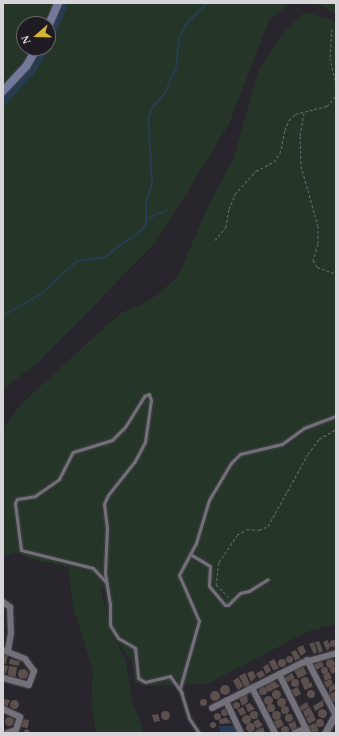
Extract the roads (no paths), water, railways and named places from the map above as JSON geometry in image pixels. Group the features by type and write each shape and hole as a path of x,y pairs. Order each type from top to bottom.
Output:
{"main road":[{"path":"53,16 58,3"},
{"path":"3,91 27,64 32,56"}],"street":[{"path":"3,602 10,607 11,633 5,650 25,659 34,672 29,685 3,678"},
{"path":"212,708 307,660 336,653"},
{"path":"307,660 336,713 325,733"},
{"path":"279,674 307,730 295,733"},
{"path":"252,688 274,733"},
{"path":"226,701 241,733"},
{"path":"3,709 20,717 16,730 7,733"}],"lane":[{"path":"106,582 93,568 21,550 15,504 17,499 35,496 59,480 73,452 112,440 125,427 144,396 149,394 151,400 145,442 136,461 105,500 106,582 110,603 110,625 118,638 135,648 138,678 145,682 170,676 182,693"},
{"path":"199,733 189,718 182,693 181,682 199,621 180,581 179,575 196,543 209,500 233,459 250,450 282,444 304,428 336,416"},
{"path":"190,554 210,566 207,580 221,602 228,605 240,593 249,591 268,579"}],"water":[{"path":"219,726 234,726 237,733 220,733"}],"waterway":[{"path":"56,21 63,3"},
{"path":"3,316 41,294 77,261 106,257 116,248 138,234 146,224 146,202 152,183 148,118 152,108 165,93 176,68 179,38 188,22 207,3"},
{"path":"3,100 32,68 39,56"},
{"path":"147,219 167,210"}]}
